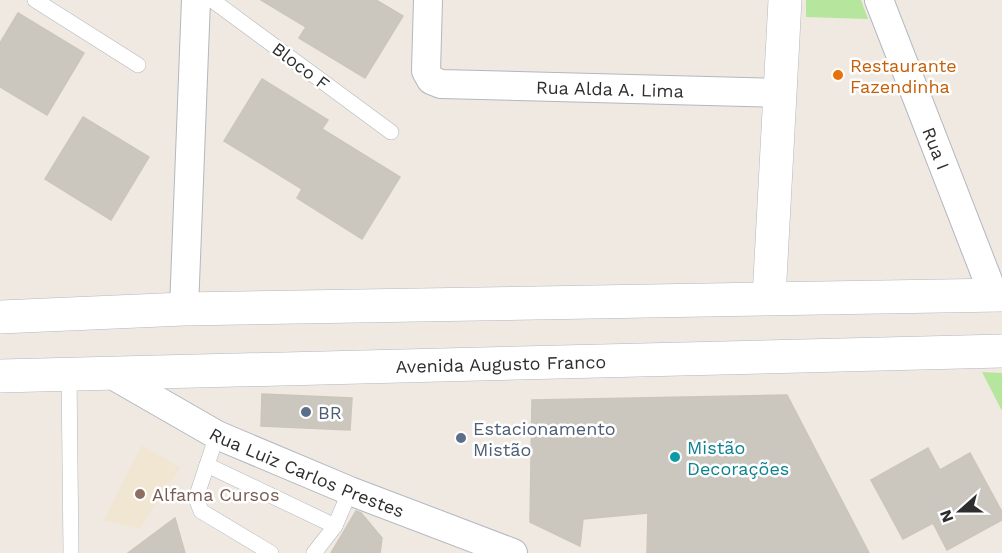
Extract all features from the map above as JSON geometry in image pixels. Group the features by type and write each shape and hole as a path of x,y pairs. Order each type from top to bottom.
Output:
{"main road":[{"path":"769,298 785,0"},
{"path":"0,317 184,309 998,295"},
{"path":"0,301 49,316"},
{"name":"Avenida Augusto Franco","path":"0,376 1002,351"}],"street":[{"path":"184,309 196,0"},
{"name":"Rua Alda A. Lima","path":"428,0 426,71 431,80 441,84 779,93"},
{"name":"Rua I","path":"879,0 998,295"},
{"name":"Rua Luiz Carlos Prestes","path":"109,374 217,435 350,491 513,553"}],"lane":[{"path":"35,0 138,65"},
{"name":"Bloco F","path":"212,0 391,132"},
{"path":"69,374 71,553"},
{"path":"217,435 196,498 201,512 271,553"},
{"path":"207,465 335,526"},
{"path":"314,553 335,526 350,491"}],"shaded area":[{"name":"Alfama Cursos","path":"142,445 180,468 139,529 104,520"}],"green space":[{"path":"806,0 861,0 868,19 806,17"},
{"path":"982,372 1002,373 1002,411"}],"building":[{"path":"261,0 376,0 403,16 365,78 299,38 306,27"},
{"path":"18,13 84,53 47,115 0,87 0,43"},
{"path":"262,79 328,120 322,129 400,177 362,239 297,198 302,189 224,141"},
{"path":"83,117 149,157 111,220 45,179"},
{"name":"BR","path":"262,394 352,398 350,430 261,426"},
{"name":"Mistão Decorações","path":"787,395 869,553 647,553 648,513 583,519 580,546 530,522 532,400"},
{"path":"928,448 940,470 970,453 1002,512 1002,520 947,550 933,523 903,539 871,480"},
{"path":"356,511 361,513 382,538 380,553 331,553"},
{"path":"175,518 185,553 128,553"}],"place":[{"name":"Restaurante Fazendinha","path":"838,75"},
{"name":"BR","path":"306,412"},
{"name":"Estacionamento Mistão","path":"461,438"},
{"name":"Mistão Decorações","path":"675,457"},
{"name":"Alfama Cursos","path":"140,494"}]}
